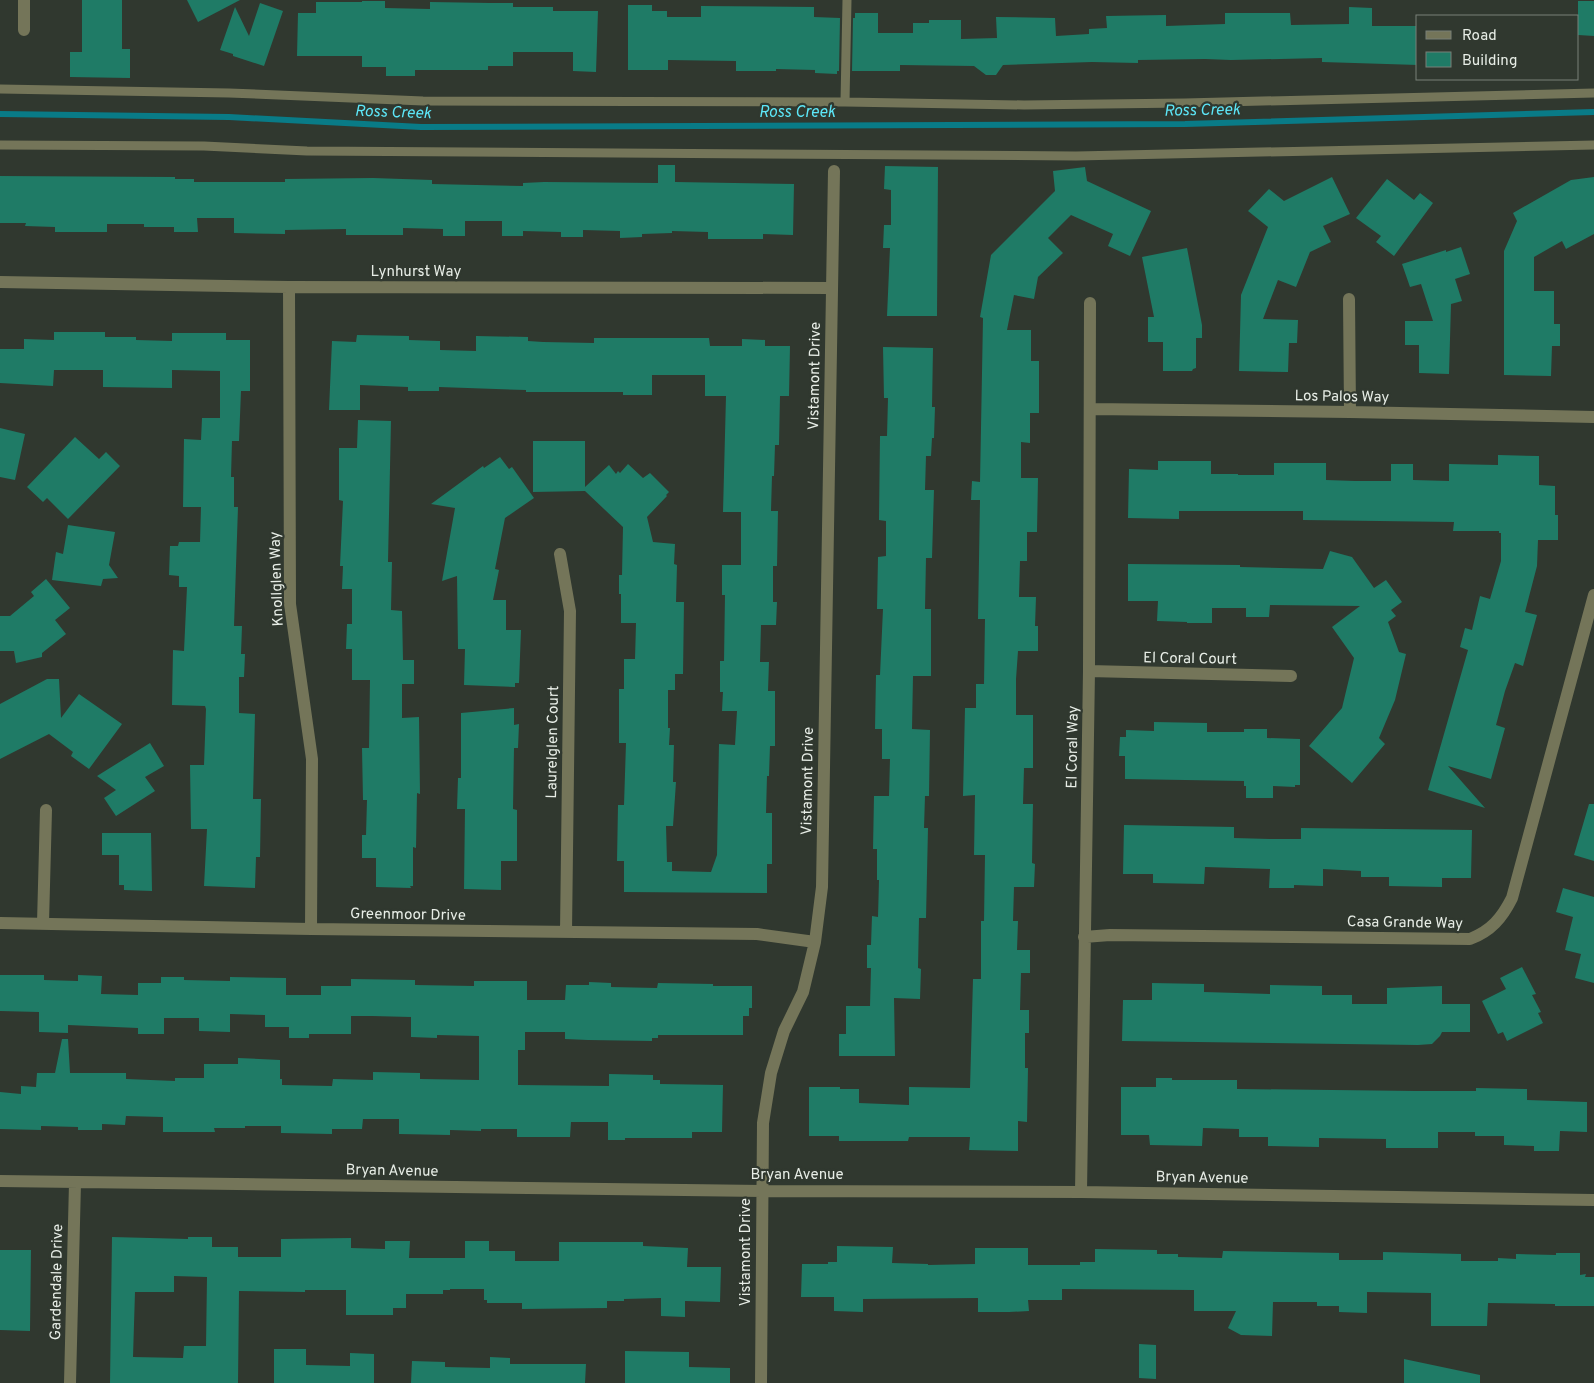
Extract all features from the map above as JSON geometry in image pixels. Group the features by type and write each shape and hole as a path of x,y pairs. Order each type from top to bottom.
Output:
{"street":[{"path":"24,0 24,30"},
{"name":"Vistamont Drive","path":"761,1383 763,1123 771,1073 784,1031 803,992 815,942 822,888 834,171"},
{"name":"Lynhurst Way","path":"0,282 289,287 831,288"},
{"name":"Knollglen Way","path":"289,287 290,604 312,759 310,929"},
{"path":"1349,299 1350,412"},
{"name":"El Coral Way","path":"1081,1192 1089,672 1090,303"},
{"name":"Los Palos Way","path":"1090,409 1594,417"},
{"name":"Laurelglen Court","path":"560,554 570,611 566,932"},
{"name":"Casa Grande Way","path":"1084,936 1470,939 1480,935 1495,924 1505,912 1512,898 1594,595"},
{"name":"El Coral Court","path":"1089,672 1291,676"},
{"path":"43,923 46,810"},
{"name":"Greenmoor Drive","path":"0,923 757,934 815,942"},
{"name":"Bryan Avenue","path":"0,1181 762,1191 1081,1192 1594,1200"},
{"name":"Gardendale Drive","path":"70,1383 75,1183"}],"lane":[{"path":"845,102 847,0"},
{"path":"0,89 229,93 423,101 845,102 1024,105 1594,92"},
{"path":"0,145 204,146 317,151 1076,156 1594,145"}],"building":[{"path":"82,0 122,0 122,49 130,49 130,78 70,77 70,52 82,52"},
{"path":"187,0 240,0 198,22"},
{"path":"385,1 385,8 430,9 430,2 513,3 513,7 553,7 553,11 598,11 596,72 573,71 573,52 513,52 513,66 488,66 488,70 415,70 415,76 386,76 386,67 362,67 362,56 297,56 298,13 316,13 316,2"},
{"path":"1578,1 1594,1 1594,36 1579,35"},
{"path":"260,3 283,11 264,66 220,50 235,7 249,36"},
{"path":"628,5 652,5 652,11 667,11 667,17 701,17 701,6 814,7 814,17 840,18 839,71 837,71 837,74 815,73 815,70 736,71 736,61 668,60 668,70 628,70"},
{"path":"1349,7 1372,8 1372,26 1416,26 1416,65 1322,62 1322,58 1205,59 1138,60 1138,63 1092,62 1003,65 996,75 986,75 974,66 900,65 900,71 852,71 853,18 855,18 855,13 878,13 878,33 913,33 913,23 929,23 929,20 961,20 961,39 997,38 996,17 1055,18 1056,36 1089,34 1089,29 1107,28 1106,16 1166,15 1166,26 1225,24 1225,13 1290,13 1291,25 1349,24"},
{"path":"658,165 675,165 675,182 794,184 793,235 763,234 763,239 708,239 708,232 672,231 672,233 642,234 642,237 620,238 620,231 583,230 583,237 561,237 561,232 523,231 523,236 502,236 502,221 465,221 465,236 443,236 443,229 403,228 403,235 346,235 346,229 285,230 285,234 234,233 234,218 197,218 198,232 174,232 174,227 144,227 144,224 107,224 107,232 55,232 55,227 25,226 26,223 0,223 0,176 175,177 175,179 194,179 194,182 285,182 285,179 373,178 432,180 432,184 523,186 523,183 544,182 658,183"},
{"path":"885,166 938,167 937,316 887,316 890,248 883,248 884,225 891,225 891,190 884,189"},
{"path":"1085,167 1087,181 1151,211 1130,256 1108,246 1113,234 1071,215 1048,238 1063,253 1038,277 1034,299 1014,295 1007,330 1031,330 1031,361 1039,361 1039,413 1030,413 1030,443 1021,442 1021,478 1038,478 1037,532 1027,532 1027,561 1020,561 1019,597 1036,597 1035,626 1038,626 1038,651 1018,651 1016,679 1016,715 1033,715 1033,768 1024,768 1023,804 1033,804 1032,863 1035,864 1034,887 1014,887 1013,921 1018,921 1017,950 1030,950 1030,973 1021,973 1020,1010 1029,1010 1029,1033 1025,1033 1025,1068 1028,1068 1027,1122 1018,1121 1018,1151 969,1150 970,1137 909,1137 908,1141 839,1141 839,1136 809,1136 809,1087 859,1089 859,1103 909,1105 909,1087 970,1088 973,979 981,979 981,921 984,921 985,855 974,855 975,795 963,796 965,708 976,708 976,684 984,684 985,619 978,619 980,500 971,500 972,481 980,482 983,318 980,317 991,255 1055,191 1053,171"},
{"path":"1332,177 1350,214 1323,226 1331,242 1310,252 1296,287 1278,280 1263,319 1298,320 1297,343 1289,343 1288,372 1239,371 1241,295 1268,227 1248,211 1269,189 1284,201"},
{"path":"1594,177 1594,234 1566,249 1562,241 1534,257 1534,291 1554,291 1554,324 1560,324 1560,346 1552,346 1551,376 1504,375 1504,251 1517,221 1513,213 1571,180"},
{"path":"1387,179 1414,200 1420,193 1433,203 1394,256 1376,242 1381,236 1356,218"},
{"path":"1461,247 1470,274 1455,279 1462,301 1451,304 1449,374 1419,373 1419,345 1405,345 1405,321 1433,321 1421,284 1410,287 1402,264"},
{"path":"1187,248 1202,325 1202,338 1196,338 1196,368 1192,371 1163,371 1163,342 1148,342 1148,317 1154,317 1142,257"},
{"path":"54,332 105,332 105,337 136,337 136,340 172,341 172,333 226,333 226,340 250,340 250,391 241,391 239,441 232,441 231,477 234,477 234,507 238,507 234,626 242,626 241,654 245,654 244,677 239,677 239,713 255,714 253,799 261,799 260,857 256,857 255,888 204,886 207,829 191,829 190,765 204,765 206,709 205,706 172,705 173,650 184,651 187,587 179,587 179,576 169,575 170,546 178,546 179,542 200,542 201,507 183,507 184,439 201,440 202,418 220,418 220,371 172,370 172,388 103,387 103,370 54,370 53,386 0,383 0,349 24,349 24,339 54,340"},
{"path":"357,335 409,336 409,340 440,341 440,350 476,351 476,336 528,337 528,341 594,343 594,338 709,338 710,346 742,346 742,339 765,340 765,346 790,346 789,396 780,396 779,445 775,445 774,476 772,476 771,511 778,511 777,566 773,566 773,602 777,602 776,625 761,625 760,662 769,662 768,691 775,691 775,746 770,746 769,776 767,776 766,813 772,813 772,864 767,864 767,893 624,892 624,861 617,861 618,805 624,805 626,743 619,743 619,689 624,689 624,659 635,659 636,623 621,623 619,575 622,575 623,527 585,491 533,492 533,441 585,441 585,487 609,465 616,474 618,471 620,473 628,464 643,478 650,473 669,492 647,517 653,542 675,544 674,564 677,565 676,602 684,602 683,674 675,674 675,690 668,690 669,745 674,745 673,782 676,782 673,826 666,826 667,862 672,862 672,871 711,872 717,855 719,744 735,745 737,711 722,711 723,692 720,692 720,661 724,661 725,595 722,595 722,565 741,565 741,512 723,512 726,396 705,396 705,375 652,375 652,395 623,395 623,392 526,392 526,390 439,387 439,391 408,391 408,387 360,385 360,410 329,410 332,341 356,342"},
{"path":"883,347 933,348 932,407 935,407 934,438 932,438 931,456 926,456 925,490 934,490 932,558 926,558 925,609 931,609 931,676 913,676 912,729 930,730 929,796 925,796 924,828 928,828 926,918 919,918 918,968 921,969 920,999 894,998 895,1056 839,1056 839,1034 846,1034 846,1006 870,1006 871,968 867,968 867,945 871,945 872,916 878,917 879,880 877,880 877,849 873,849 874,796 889,796 890,759 882,759 882,729 875,729 876,675 880,675 883,609 877,609 878,557 886,556 886,521 879,520 880,436 887,436 888,398 884,398"},
{"path":"358,420 391,421 388,562 392,562 391,610 402,611 403,660 414,660 414,684 402,684 402,718 419,717 420,794 417,793 416,848 413,847 413,886 410,886 411,888 376,887 376,858 362,858 362,835 366,835 367,800 363,800 362,748 369,748 370,680 352,680 352,649 346,649 347,624 352,624 352,589 342,589 343,566 340,566 343,501 339,500 339,448 357,448"},
{"path":"0,428 25,434 15,480 0,477"},
{"path":"75,437 99,459 106,452 120,466 68,519 47,498 43,502 27,487"},
{"path":"1498,455 1539,456 1539,485 1555,486 1555,515 1558,515 1558,540 1538,540 1537,566 1525,612 1537,615 1523,666 1515,663 1505,691 1496,725 1505,728 1491,779 1448,766 1485,808 1428,790 1468,650 1460,647 1465,628 1472,630 1480,596 1490,599 1501,561 1501,533 1499,531 1453,531 1454,522 1303,520 1303,511 1179,511 1179,519 1128,518 1129,469 1158,470 1158,461 1211,461 1211,474 1238,475 1274,475 1274,463 1326,463 1326,480 1355,481 1391,481 1391,464 1413,464 1413,480 1449,481 1449,464 1498,465"},
{"path":"500,457 509,469 512,467 534,498 505,518 495,569 499,570 493,600 506,600 506,630 521,630 519,683 515,683 515,687 464,685 465,649 458,649 457,576 442,581 455,508 431,504 483,466 484,468"},
{"path":"68,525 115,532 109,565 118,578 103,579 101,586 52,580 56,552 63,554"},
{"path":"1330,551 1352,557 1374,588 1386,580 1402,602 1391,610 1396,616 1388,622 1399,652 1406,654 1395,700 1379,738 1385,744 1352,783 1309,746 1342,708 1354,658 1332,627 1360,606 1270,605 1269,617 1246,617 1246,608 1212,608 1212,623 1187,623 1157,621 1158,601 1128,601 1128,564 1240,565 1240,567 1323,569"},
{"path":"46,579 70,608 55,620 66,634 42,653 42,657 16,663 14,651 0,651 0,616 10,616 34,596 31,592"},
{"path":"47,679 59,679 61,718 79,694 122,724 89,769 71,756 73,752 49,734 0,759 0,704"},
{"path":"514,708 514,725 519,724 518,748 514,748 513,809 517,810 517,861 501,861 501,890 464,889 465,809 457,809 458,778 461,778 461,713"},
{"path":"1154,722 1207,723 1207,732 1244,732 1244,729 1267,729 1267,738 1300,739 1300,785 1295,785 1295,787 1273,786 1273,798 1246,798 1244,781 1125,779 1125,756 1119,756 1120,737 1126,737 1126,730 1154,731"},
{"path":"150,743 164,766 145,777 155,791 116,816 104,798 116,790 97,776"},
{"path":"1589,804 1594,804 1594,861 1574,855"},
{"path":"1124,825 1234,827 1234,838 1270,839 1301,839 1301,828 1472,830 1471,878 1442,878 1442,887 1389,886 1389,877 1361,877 1361,871 1323,869 1323,886 1294,885 1294,888 1269,888 1270,869 1205,867 1204,884 1153,883 1153,874 1123,874"},
{"path":"102,833 151,833 152,891 124,890 124,885 119,885 119,855 102,855"},
{"path":"1563,888 1594,897 1594,983 1575,978 1581,954 1565,950 1573,917 1556,912"},
{"path":"1522,967 1536,994 1532,995 1541,1012 1538,1013 1543,1023 1507,1041 1503,1032 1498,1034 1482,1001 1506,989 1500,978"},
{"path":"0,975 44,975 44,980 78,981 78,975 102,976 101,994 138,995 138,983 161,983 161,977 184,977 184,980 230,981 230,977 286,978 286,995 321,995 321,986 351,986 351,979 415,980 415,985 474,986 474,981 527,981 527,1000 565,1000 566,985 589,985 589,982 611,983 611,987 657,988 658,983 713,984 713,986 752,986 752,1008 749,1008 749,1016 743,1016 743,1035 658,1035 658,1038 652,1038 652,1041 565,1039 565,1032 525,1032 525,1050 518,1050 518,1085 609,1086 609,1074 653,1075 653,1080 660,1080 660,1084 723,1085 722,1132 692,1132 692,1138 625,1138 625,1140 608,1140 608,1122 571,1122 570,1137 517,1137 517,1129 450,1130 450,1135 399,1134 399,1119 363,1119 362,1129 332,1129 332,1134 281,1133 281,1126 214,1128 215,1132 163,1132 163,1117 126,1116 125,1125 102,1124 102,1130 78,1130 78,1127 41,1126 41,1130 0,1129 0,1092 21,1094 21,1086 36,1087 37,1073 55,1073 62,1039 68,1039 70,1073 126,1073 126,1079 175,1081 175,1078 204,1078 204,1064 238,1064 238,1058 280,1060 280,1079 282,1079 282,1085 332,1086 333,1079 373,1080 373,1072 420,1073 420,1079 479,1080 479,1036 437,1035 437,1038 411,1037 411,1017 351,1016 351,1034 309,1034 309,1038 289,1038 289,1027 265,1027 265,1015 230,1014 230,1032 199,1031 199,1018 164,1018 164,1034 138,1034 138,1028 68,1025 68,1033 39,1032 39,1012 0,1011"},
{"path":"1152,983 1204,984 1204,992 1270,994 1270,985 1322,986 1322,995 1352,995 1352,1004 1387,1004 1387,988 1442,986 1442,1004 1470,1004 1470,1032 1442,1032 1432,1044 1418,1045 1122,1041 1123,1000 1152,1000"},
{"path":"1156,1078 1172,1078 1172,1080 1237,1080 1237,1089 1476,1091 1476,1088 1527,1089 1527,1100 1587,1102 1587,1132 1560,1131 1559,1151 1534,1151 1534,1146 1504,1145 1504,1136 1475,1136 1475,1132 1438,1132 1438,1148 1386,1148 1386,1139 1319,1138 1319,1147 1268,1146 1268,1137 1239,1137 1239,1129 1203,1128 1202,1146 1150,1145 1149,1135 1121,1135 1121,1087 1156,1087"},
{"path":"112,1237 188,1239 188,1237 212,1237 212,1247 238,1247 238,1257 281,1257 281,1239 351,1238 351,1248 385,1249 385,1241 410,1241 409,1258 465,1258 465,1241 489,1241 489,1251 515,1251 515,1261 559,1261 559,1242 643,1242 643,1246 688,1248 687,1267 721,1267 720,1302 685,1301 685,1317 661,1316 661,1298 607,1301 607,1308 522,1309 522,1303 487,1303 487,1300 484,1300 484,1289 450,1289 443,1290 443,1294 406,1294 406,1308 393,1308 393,1315 346,1315 346,1290 305,1290 305,1292 239,1291 238,1383 110,1383","holes":["174,1276 207,1277 206,1346 184,1346 183,1358 133,1357 135,1292 174,1292"]},
{"path":"837,1246 893,1247 892,1263 928,1265 975,1264 975,1248 1028,1248 1028,1265 1080,1265 1080,1262 1095,1262 1095,1249 1157,1250 1157,1254 1178,1254 1178,1257 1222,1258 1223,1251 1339,1253 1339,1260 1383,1260 1383,1252 1461,1254 1461,1261 1498,1261 1498,1258 1516,1259 1516,1254 1556,1255 1556,1253 1580,1253 1580,1275 1586,1274 1585,1277 1594,1277 1594,1306 1488,1303 1487,1326 1431,1326 1431,1293 1367,1292 1367,1313 1339,1312 1339,1306 1317,1306 1317,1302 1273,1302 1272,1336 1241,1335 1228,1328 1236,1311 1194,1311 1194,1290 1062,1289 1062,1300 1028,1300 1029,1311 978,1312 978,1298 863,1299 863,1312 834,1311 834,1297 801,1297 802,1264 837,1262"},
{"path":"0,1250 31,1250 30,1331 0,1330"},
{"path":"1139,1344 1156,1345 1156,1379 1139,1378"},
{"path":"274,1349 306,1349 306,1365 350,1366 350,1353 374,1354 374,1383 274,1383"},
{"path":"625,1351 689,1352 689,1367 730,1368 730,1383 625,1383"},
{"path":"490,1357 510,1358 510,1364 586,1364 585,1383 411,1383 412,1361 445,1362 445,1367 490,1368"},
{"path":"1404,1359 1480,1375 1480,1383 1404,1383"}],"waterway":[{"name":"Ross Creek","path":"0,114 229,117 421,127 1185,124 1594,112"}]}
